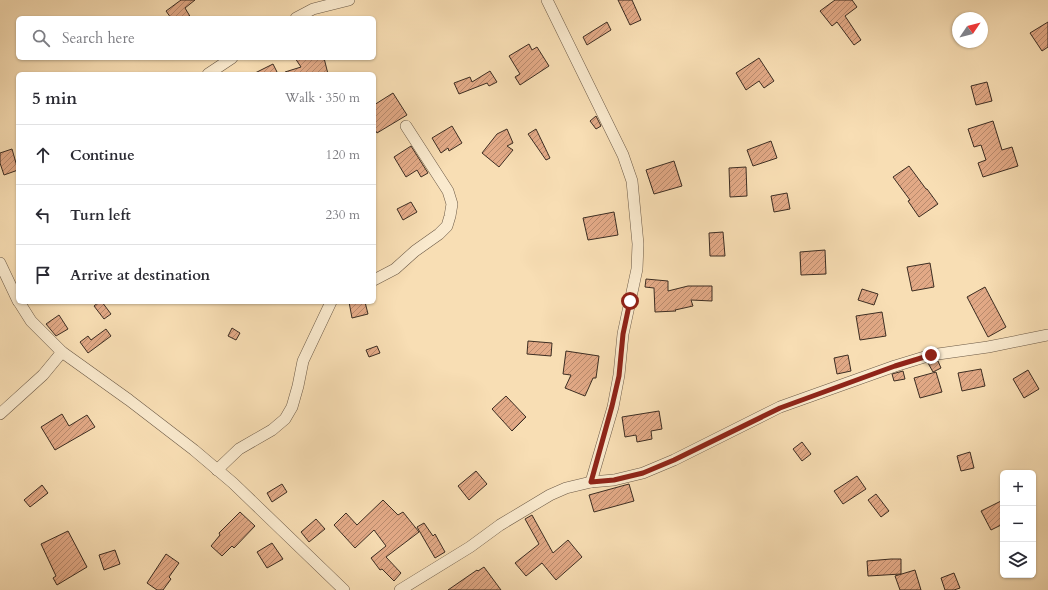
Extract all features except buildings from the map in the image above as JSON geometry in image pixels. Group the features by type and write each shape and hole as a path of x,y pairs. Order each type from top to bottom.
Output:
{"street":[{"path":"300,16 313,9 349,0"},
{"path":"546,0 623,155 632,181 636,212 638,244 637,269 623,334 619,376 591,482"},
{"path":"211,72 229,60"},
{"path":"376,279 395,269 415,251 439,234 447,226 450,216 452,204 448,190 406,126"},
{"path":"0,263 16,296"},
{"path":"21,304 31,321 62,352 129,400 194,450 284,532 344,590"},
{"path":"217,470 239,449 272,430 284,419 292,407 298,386 302,361 330,304"},
{"path":"400,590 470,547 500,525 550,495 566,488 591,482 614,480 643,473 674,460 780,408 895,366 931,355 988,347 1048,335"},
{"path":"0,414 43,375 62,352"}],"route":[{"path":"630,301 623,334 619,376 591,482 614,480 643,473 674,460 780,408 858,378 931,355"}]}
